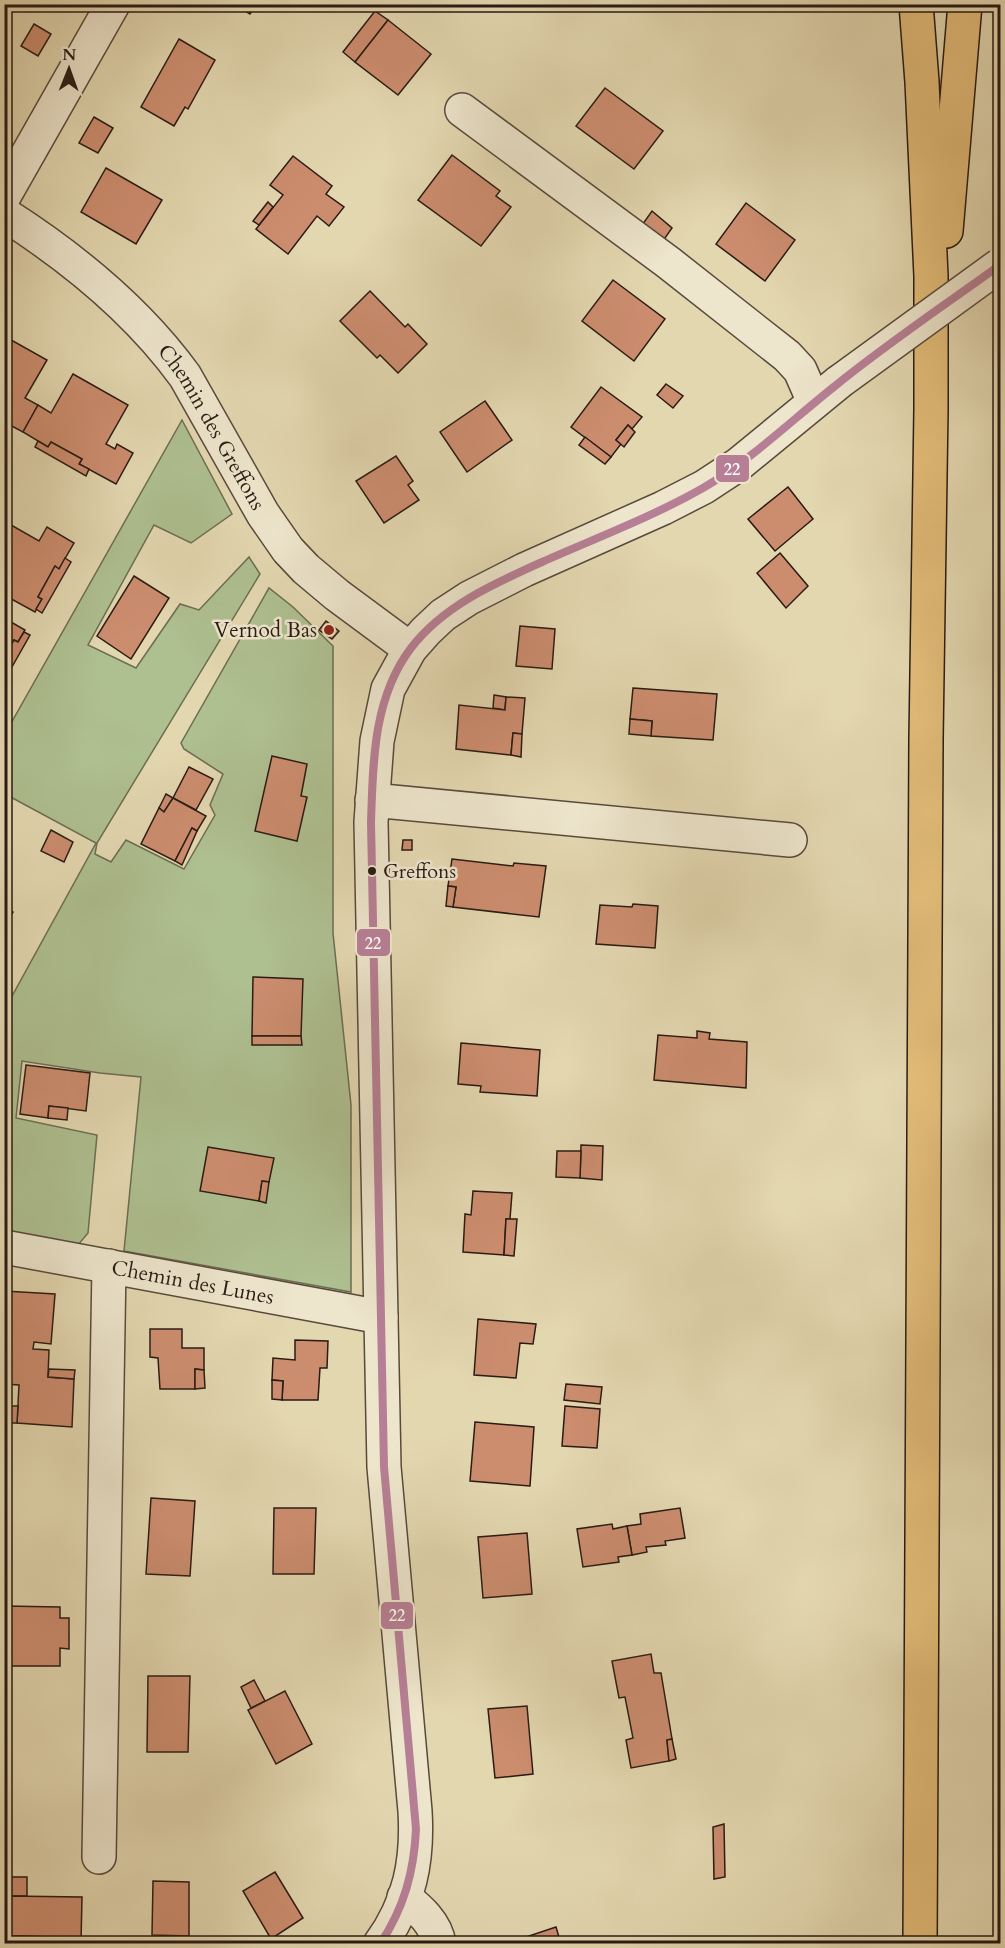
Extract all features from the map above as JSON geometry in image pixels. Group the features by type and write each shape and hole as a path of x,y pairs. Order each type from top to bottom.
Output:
{"highway":[{"path":"916,4 931,276 926,740 920,1944"},
{"path":"931,409 965,4"}],"street":[{"path":"4,196 113,4"},
{"path":"462,110 669,262 787,356 800,370 814,402"},
{"name":"Chemin des Greffons","path":"4,214 79,265 132,315 174,360 185,376 263,514 288,550 338,595 410,649"},
{"path":"380,1944 405,1898 416,1855 416,1811 384,1467 372,800 377,741 388,689 410,649 443,615 469,598 524,570 663,508 704,487 739,464 839,382 1000,265"},
{"path":"372,800 790,840"},
{"name":"Chemin des Lunes","path":"4,1247 381,1317"},
{"path":"99,1857 109,1266"},
{"path":"405,1898 425,1914 439,1944"}],"green space":[{"path":"182,420 232,514 191,543 154,525 88,645 136,668 180,604 199,610 249,557 260,574 97,843 95,854 111,862 126,840 184,869 215,815 210,805 223,774 184,749 181,743 269,588 293,607 333,646 333,933 351,1105 351,1292 124,1251 141,1077 22,1061 16,1118 97,1135 88,1233 78,1245 5,1236 5,1009 96,843 5,794 5,734"}],"building":[{"path":"233,4 256,4 250,14"},
{"path":"375,11 388,20 355,62 343,52"},
{"path":"388,20 431,54 398,95 355,62"},
{"path":"34,24 51,34 38,56 21,46"},
{"path":"179,39 215,60 188,109 185,107 174,126 141,107"},
{"path":"605,88 663,131 634,169 576,126"},
{"path":"94,117 113,128 98,153 79,143"},
{"path":"452,155 500,191 496,196 511,207 481,246 418,200"},
{"path":"293,156 332,186 326,194 344,207 329,226 317,216 288,254 256,229 283,195 270,185"},
{"path":"106,168 162,200 136,244 81,212"},
{"path":"268,202 273,207 259,225 253,221"},
{"path":"746,203 795,240 765,281 716,244"},
{"path":"652,211 672,228 663,241 642,225"},
{"path":"613,280 665,319 634,361 582,321"},
{"path":"370,291 405,327 408,324 427,344 398,373 380,355 377,358 340,321"},
{"path":"4,336 47,360 25,398 38,405 23,432 4,422"},
{"path":"73,374 128,405 106,444 115,449 117,444 133,453 116,484 79,464 82,459 51,442 48,447 23,432 38,405 51,413"},
{"path":"666,384 683,396 673,408 657,395"},
{"path":"601,387 642,417 632,429 628,425 616,440 621,444 611,457 571,427"},
{"path":"485,401 512,440 467,472 440,432"},
{"path":"628,425 635,432 624,447 616,440"},
{"path":"585,437 611,457 605,464 579,445"},
{"path":"38,441 48,447 51,442 82,459 79,464 89,469 86,476 35,447"},
{"path":"396,456 413,481 408,485 419,500 384,523 356,481"},
{"path":"788,487 813,519 775,551 748,519"},
{"path":"4,521 39,541 47,527 74,543 59,569 55,566 38,597 42,599 35,612 4,595"},
{"path":"780,553 808,586 786,608 757,573"},
{"path":"65,558 71,562 42,613 36,609 42,599 38,597 55,566 59,569"},
{"path":"134,576 169,598 131,659 97,636"},
{"path":"4,618 25,630 18,642 14,640 4,656"},
{"name":"Vernod Bas","path":"326,621 339,631 332,639 319,630"},
{"path":"520,626 555,629 552,669 516,666"},
{"path":"24,632 30,635 4,681 4,656 14,640 18,642"},
{"path":"633,688 717,694 713,740 651,736 652,721 630,719"},
{"path":"494,695 506,697 505,710 493,708"},
{"path":"506,697 525,698 522,734 513,733 511,755 456,749 459,705 505,710"},
{"path":"630,719 652,721 651,736 629,734"},
{"path":"513,733 522,734 521,757 511,755"},
{"path":"272,756 307,764 301,796 307,797 297,841 255,831"},
{"path":"189,767 213,779 196,810 173,798"},
{"path":"166,794 173,798 164,812 159,808"},
{"path":"173,798 206,816 197,831 192,828 175,861 141,844 159,808 164,812"},
{"path":"192,828 197,831 182,865 175,861"},
{"path":"51,830 73,842 64,862 41,851"},
{"path":"403,840 412,840 412,850 402,850"},
{"path":"452,859 513,866 514,863 546,866 539,917 453,907 456,887 448,886"},
{"path":"448,886 456,887 453,907 446,906"},
{"path":"633,904 658,906 655,948 596,944 600,905 632,907"},
{"path":"4,908 13,912 4,927"},
{"path":"253,977 303,979 301,1036 252,1036"},
{"path":"697,1031 710,1033 709,1039 747,1042 746,1088 654,1080 658,1035 697,1038"},
{"path":"252,1036 301,1036 302,1045 252,1045"},
{"path":"461,1043 540,1050 537,1096 480,1092 481,1086 458,1084"},
{"path":"26,1065 90,1073 86,1111 49,1106 48,1118 20,1114"},
{"path":"49,1106 68,1108 67,1120 48,1118"},
{"path":"581,1145 603,1146 602,1180 580,1178"},
{"path":"208,1147 274,1158 269,1182 262,1181 259,1201 200,1191"},
{"path":"557,1151 581,1151 580,1178 556,1177"},
{"path":"262,1181 269,1182 266,1203 259,1201"},
{"path":"473,1191 512,1193 510,1219 506,1219 504,1255 463,1252 465,1214 471,1215"},
{"path":"506,1219 517,1219 514,1256 504,1255"},
{"path":"4,1291 55,1294 51,1344 34,1342 33,1349 49,1350 48,1377 74,1379 72,1427 17,1423 19,1385 4,1384"},
{"path":"478,1319 536,1324 533,1344 520,1343 516,1378 474,1375"},
{"path":"150,1329 182,1329 182,1348 204,1348 204,1370 195,1369 195,1389 160,1389 158,1358 150,1357"},
{"path":"295,1340 328,1341 327,1368 320,1368 318,1400 282,1400 283,1381 272,1380 273,1358 295,1360"},
{"path":"49,1369 75,1370 74,1379 48,1377"},
{"path":"195,1369 204,1370 205,1388 195,1389"},
{"path":"272,1380 283,1381 282,1400 272,1399"},
{"path":"566,1384 602,1387 600,1404 564,1400"},
{"path":"4,1406 18,1406 17,1423 4,1423"},
{"path":"565,1406 600,1409 597,1448 562,1446"},
{"path":"475,1422 534,1427 530,1486 470,1481"},
{"path":"151,1498 195,1501 190,1576 146,1574"},
{"path":"274,1508 316,1508 314,1574 273,1574"},
{"path":"680,1508 685,1538 665,1541 666,1545 646,1547 647,1552 632,1555 627,1526 641,1524 640,1514"},
{"path":"612,1524 613,1529 627,1526 632,1555 618,1557 619,1562 583,1567 577,1529"},
{"path":"527,1533 532,1594 483,1598 478,1537"},
{"path":"4,1606 60,1607 60,1618 69,1618 69,1649 60,1648 60,1666 4,1666"},
{"path":"651,1654 654,1673 661,1673 672,1739 667,1740 669,1761 631,1768 626,1740 633,1738 625,1697 619,1698 612,1661"},
{"path":"148,1676 190,1676 188,1752 147,1752"},
{"path":"254,1680 265,1701 251,1708 241,1687"},
{"path":"285,1691 312,1744 276,1764 248,1710"},
{"path":"527,1706 533,1774 495,1778 488,1709"},
{"path":"672,1739 676,1759 669,1761 667,1740"},
{"path":"724,1824 725,1877 714,1879 713,1827"},
{"path":"275,1872 303,1918 271,1939 243,1891"},
{"path":"7,1877 27,1877 27,1896 7,1896"},
{"path":"153,1881 189,1882 189,1936 152,1935"},
{"path":"4,1896 7,1896 7,1944 4,1944"},
{"path":"7,1896 82,1897 81,1942 56,1941 56,1937 7,1936"},
{"path":"556,1927 561,1944 505,1944"},
{"path":"7,1936 56,1937 56,1944 7,1944"}],"transit line":[{"name":"22","path":"380,1944 395,1917 406,1889 413,1860 416,1829 384,1467 371,822 375,754 382,709 389,688 398,667 411,648 424,633 454,608 506,578 624,527 721,477 875,355 1000,265"}],"place":[{"name":"Vernod Bas","path":"329,630"},
{"name":"Greffons","path":"372,871"}]}
